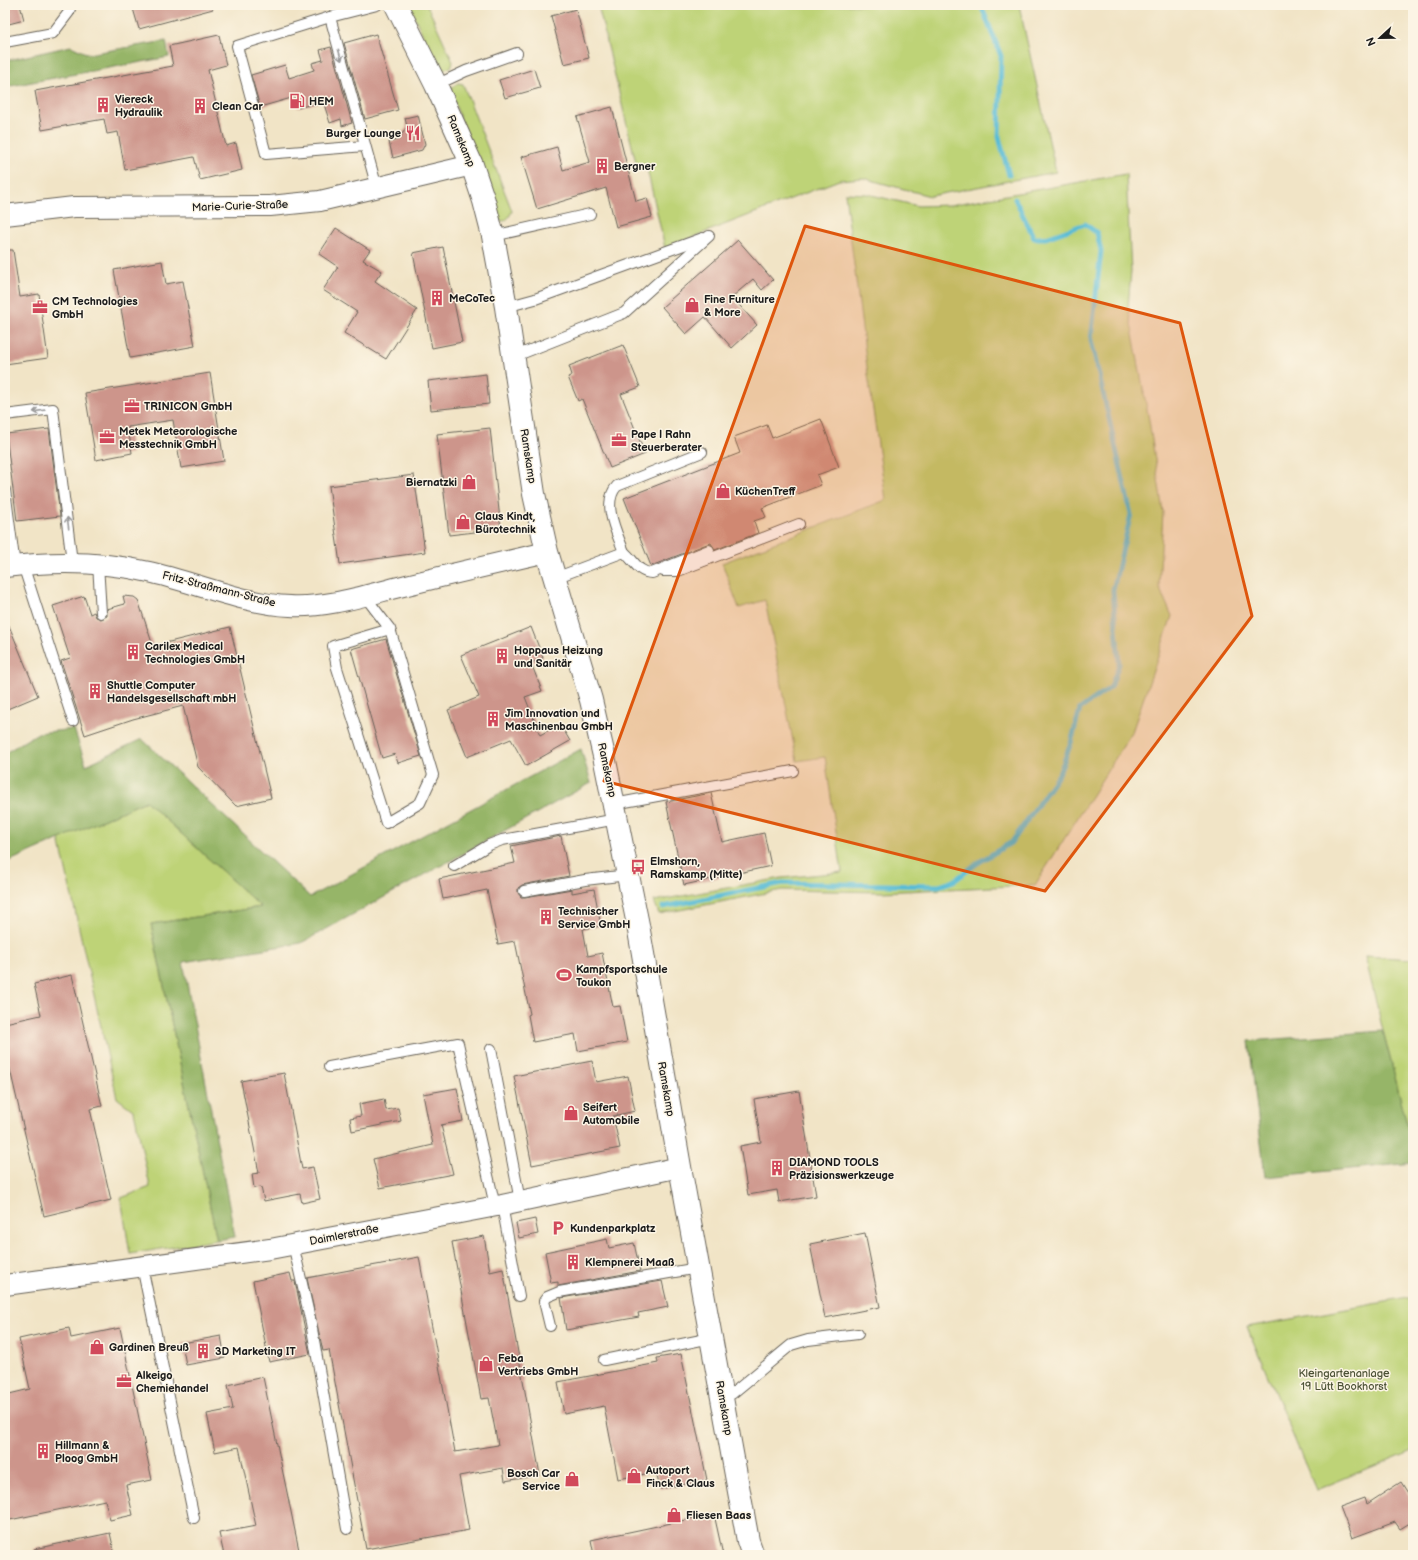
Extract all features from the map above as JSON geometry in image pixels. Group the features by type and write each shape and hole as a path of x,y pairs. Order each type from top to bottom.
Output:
{"street":[{"name":"Ramskamp","path":"396,5 436,85 472,165 484,201 493,236 506,307 533,487 547,552 591,700 628,875 748,1541 753,1555"},
{"name":"Marie-Curie-Straße","path":"5,215 74,207 270,206 320,201 472,165"},
{"name":"Fritz-Straßmann-Straße","path":"11,564 72,562 98,564 148,572 252,600 290,606 332,603 547,552"},
{"name":"Daimlerstraße","path":"5,1285 264,1250 506,1204 680,1167"}],"lane":[{"path":"5,42 52,33 69,12 71,5"},
{"path":"365,146 266,154 237,46 377,5"},
{"path":"330,18 377,188"},
{"path":"436,85 466,71 517,53"},
{"path":"493,236 590,214"},
{"path":"506,307 535,299 709,236 624,313 513,357"},
{"path":"5,415 53,409 72,562"},
{"path":"702,452 617,486 612,492 609,501 613,521 624,552 645,573 652,573 710,550"},
{"path":"5,490 11,564 73,721"},
{"path":"659,570 678,571 799,524"},
{"path":"555,578 624,552"},
{"path":"98,564 101,613"},
{"path":"364,595 390,629 433,775 420,803 386,823 337,668 332,646 390,629"},
{"path":"454,866 489,845 502,840 793,771"},
{"path":"524,891 585,880 628,875"},
{"path":"329,1067 458,1043 506,1204"},
{"path":"491,1048 506,1204 519,1296"},
{"path":"293,1244 311,1323 347,1529"},
{"path":"142,1266 194,1518"},
{"path":"550,1326 544,1301 547,1297 559,1292 698,1268"},
{"path":"722,1398 733,1393 791,1345 808,1340 858,1334"},
{"path":"604,1360 711,1338"}],"highlighted area":[{"path":"805,226 1180,323 1252,616 1045,891 604,781"}],"green space":[{"path":"409,5 427,5 453,62 451,67 441,71 438,68"},
{"path":"598,5 1019,5 1056,172 930,196 863,178 839,180 665,248 646,164 637,167"},
{"path":"166,41 169,57 5,87 5,61 71,46 88,54"},
{"path":"458,83 463,84 512,211 509,217 504,221 500,221 449,89"},
{"path":"1126,174 1131,271 1128,307 1149,420 1163,512 1159,587 1172,616 1132,732 1035,885 881,892 782,890 659,914 654,901 782,878 842,872 825,757 797,761 765,600 739,608 722,563 886,500 868,375 845,193 867,194 918,206 950,205"},
{"path":"74,729 86,765 142,739 310,897 581,749 591,783 301,943 183,962 235,1237 217,1240 151,924 261,907 146,801 5,863 5,753 38,733"},
{"path":"146,801 261,907 151,924 217,1240 130,1254 121,1198 150,1187 134,1111 117,1098 59,839"},
{"path":"1365,956 1413,959 1413,1147 1383,1031"},
{"path":"1383,1031 1413,1147 1413,1163 1265,1177 1249,1041"},
{"name":"Kleingartenanlage 19 Lütt Bookhorst","path":"1413,1297 1413,1450 1316,1490 1247,1327"}],"building":[{"path":"5,5 20,5 24,20 5,25"},
{"path":"132,5 213,5 213,9 139,29"},
{"path":"576,9 589,58 564,64 551,16"},
{"path":"376,34 398,110 365,119 344,43"},
{"path":"219,35 226,65 208,70 226,146 236,143 242,170 200,180 194,157 125,170 118,132 107,134 104,119 42,130 35,91 173,66 169,46"},
{"path":"331,47 352,123 342,126 341,119 330,123 323,101 298,108 295,97 260,107 251,75 285,65 289,78 314,70 312,63 323,60 320,50"},
{"path":"534,69 540,88 505,98 499,80"},
{"name":"Bergner","path":"612,107 636,201 647,198 652,217 616,227 606,188 537,209 521,157 557,147 563,170 590,162 577,117"},
{"name":"Burger Lounge","path":"418,115 425,144 422,150 393,158 389,142 398,140 407,127 405,118"},
{"path":"336,228 370,250 363,260 382,271 375,281 417,310 386,359 344,333 357,312 323,290 338,267 319,254"},
{"path":"738,240 773,280 762,290 753,279 732,297 757,325 732,348 705,317 686,334 662,307"},
{"name":"MeCoTec","path":"443,247 462,342 432,348 413,253"},
{"path":"5,250 13,250 20,297 39,294 48,358 5,364"},
{"path":"162,261 166,284 183,281 195,346 130,358 114,270"},
{"path":"623,345 640,387 621,394 645,454 610,468 582,399 578,401 568,377 572,375 569,366"},
{"path":"210,373 224,461 181,468 173,420 128,427 132,453 96,460 85,393"},
{"path":"486,374 489,404 431,410 428,381"},
{"name":"KüchenTreff","path":"821,419 839,467 817,475 821,485 762,508 766,517 754,521 758,533 715,550 711,543 707,544 651,566 624,498 740,453 734,437 767,425 772,438"},
{"name":"Biernatzki","path":"490,428 501,529 449,535 437,434"},
{"path":"49,429 60,516 17,521 6,434"},
{"path":"414,475 425,552 340,564 329,486"},
{"path":"84,596 90,614 94,612 96,617 101,619 107,616 107,609 125,604 123,596 134,597 138,600 153,646 230,627 271,798 236,806 198,767 183,706 133,719 85,735 61,661 70,658 53,606"},
{"path":"5,616 38,696 5,710"},
{"path":"531,627 543,658 531,663 542,691 525,697 540,735 560,724 570,741 526,766 511,739 467,757 448,710 479,697 461,655"},
{"path":"386,639 421,756 398,763 395,754 382,758 351,649"},
{"path":"711,793 722,842 764,833 771,866 684,885 666,802"},
{"path":"561,836 569,876 522,885 518,888 518,893 521,897 525,897 572,889 572,893 594,889 601,926 583,929 588,956 602,953 613,1007 620,1006 627,1042 578,1051 575,1034 533,1042 528,1015 530,1014 515,941 498,944 487,890 443,899 439,879 515,863 511,846"},
{"path":"72,975 102,1106 90,1109 111,1200 44,1216 5,1048 5,1023 41,1015 34,984"},
{"path":"592,1061 596,1082 628,1076 635,1111 613,1116 620,1148 532,1165 514,1076"},
{"path":"284,1073 302,1169 313,1167 320,1199 302,1203 300,1194 264,1201 261,1187 254,1188 252,1174 259,1173 241,1081"},
{"path":"457,1088 463,1121 441,1125 453,1174 380,1188 373,1159 433,1145 423,1094"},
{"name":"DIAMOND TOOLS Präzisionswerkzeuge","path":"799,1091 816,1196 779,1202 777,1190 748,1195 740,1146 761,1142 754,1099"},
{"path":"384,1099 386,1110 398,1108 401,1121 352,1131 350,1118 361,1116 359,1104"},
{"path":"535,1219 538,1234 519,1238 516,1223"},
{"path":"865,1233 880,1307 825,1318 810,1244"},
{"path":"484,1236 490,1272 503,1269 540,1475 505,1481 503,1468 459,1476 469,1530 366,1549 329,1350 323,1351 307,1278 419,1257 455,1452 498,1445 489,1398 481,1399 452,1242"},
{"path":"607,1239 609,1248 634,1243 640,1271 558,1286 558,1282 551,1283 545,1252"},
{"path":"290,1273 292,1281 295,1281 310,1354 269,1362 253,1281"},
{"path":"662,1281 668,1307 638,1313 639,1317 566,1330 561,1298"},
{"path":"69,1328 71,1338 120,1328 152,1480 126,1485 133,1515 110,1520 105,1500 5,1521 5,1395 30,1389 19,1339"},
{"name":"3D Marketing IT","path":"221,1336 225,1358 186,1365 182,1343"},
{"path":"681,1354 707,1480 660,1489 656,1472 618,1479 604,1406 564,1414 558,1382 658,1363 657,1358"},
{"path":"263,1377 300,1555 224,1555 219,1533 256,1526 239,1447 215,1452 207,1414 233,1409 228,1385"},
{"path":"1401,1482 1413,1501 1413,1521 1400,1529 1395,1522 1352,1538 1340,1507 1365,1498 1367,1504"},
{"path":"714,1514 723,1555 594,1555 591,1540"},
{"path":"110,1533 115,1555 35,1555 34,1549"}],"waterway":[{"path":"981,5 1001,56 999,137 1009,175"},
{"path":"663,907 783,883 939,886 954,881 976,864 1012,842 1059,774 1071,743 1080,709 1111,687 1119,664 1113,590 1131,514 1091,340 1101,251 1097,233 1085,224 1046,238 1034,238 1015,199"}],"place":[{"name":"HEM","path":"297,101"},
{"name":"Viereck Hydraulik","path":"103,105"},
{"name":"Clean Car","path":"200,106"},
{"name":"Burger Lounge","path":"413,133"},
{"name":"Bergner","path":"602,166"},
{"name":"MeCoTec","path":"437,298"},
{"name":"Fine Furniture & More","path":"692,305"},
{"name":"CM Technologies GmbH","path":"40,307"},
{"name":"TRINICON GmbH","path":"132,406"},
{"name":"Metek Meteorologische Messtechnik GmbH","path":"107,437"},
{"name":"Pape | Rahn Steuerberater","path":"619,440"},
{"name":"Biernatzki","path":"469,482"},
{"name":"KüchenTreff","path":"723,491"},
{"name":"Claus Kindt, Bürotechnik","path":"463,522"},
{"name":"Carilex Medical Technologies GmbH","path":"133,652"},
{"name":"Hoppaus Heizung und Sanitär","path":"502,656"},
{"name":"Shuttle Computer Handelsgesellschaft mbH","path":"95,691"},
{"name":"Jim Innovation und Maschinenbau GmbH","path":"493,719"},
{"name":"Elmshorn, Ramskamp (Mitte)","path":"638,867"},
{"name":"Technischer Service GmbH","path":"546,917"},
{"name":"Kampfsportschule Toukon","path":"564,975"},
{"name":"Seifert Automobile","path":"571,1113"},
{"name":"DIAMOND TOOLS Präzisionswerkzeuge","path":"777,1168"},
{"name":"Kundenparkplatz","path":"558,1228"},
{"name":"Klempnerei Maaß","path":"573,1262"},
{"name":"Gardinen Breuß","path":"97,1347"},
{"name":"3D Marketing IT","path":"203,1351"},
{"name":"Feba Vertriebs GmbH","path":"486,1364"},
{"name":"Alkeigo Chemiehandel","path":"124,1381"},
{"name":"Hillmann & Ploog GmbH","path":"43,1451"},
{"name":"Autoport Finck & Claus","path":"634,1476"},
{"name":"Bosch Car Service","path":"572,1479"},
{"name":"Fliesen Baas","path":"674,1515"}]}
